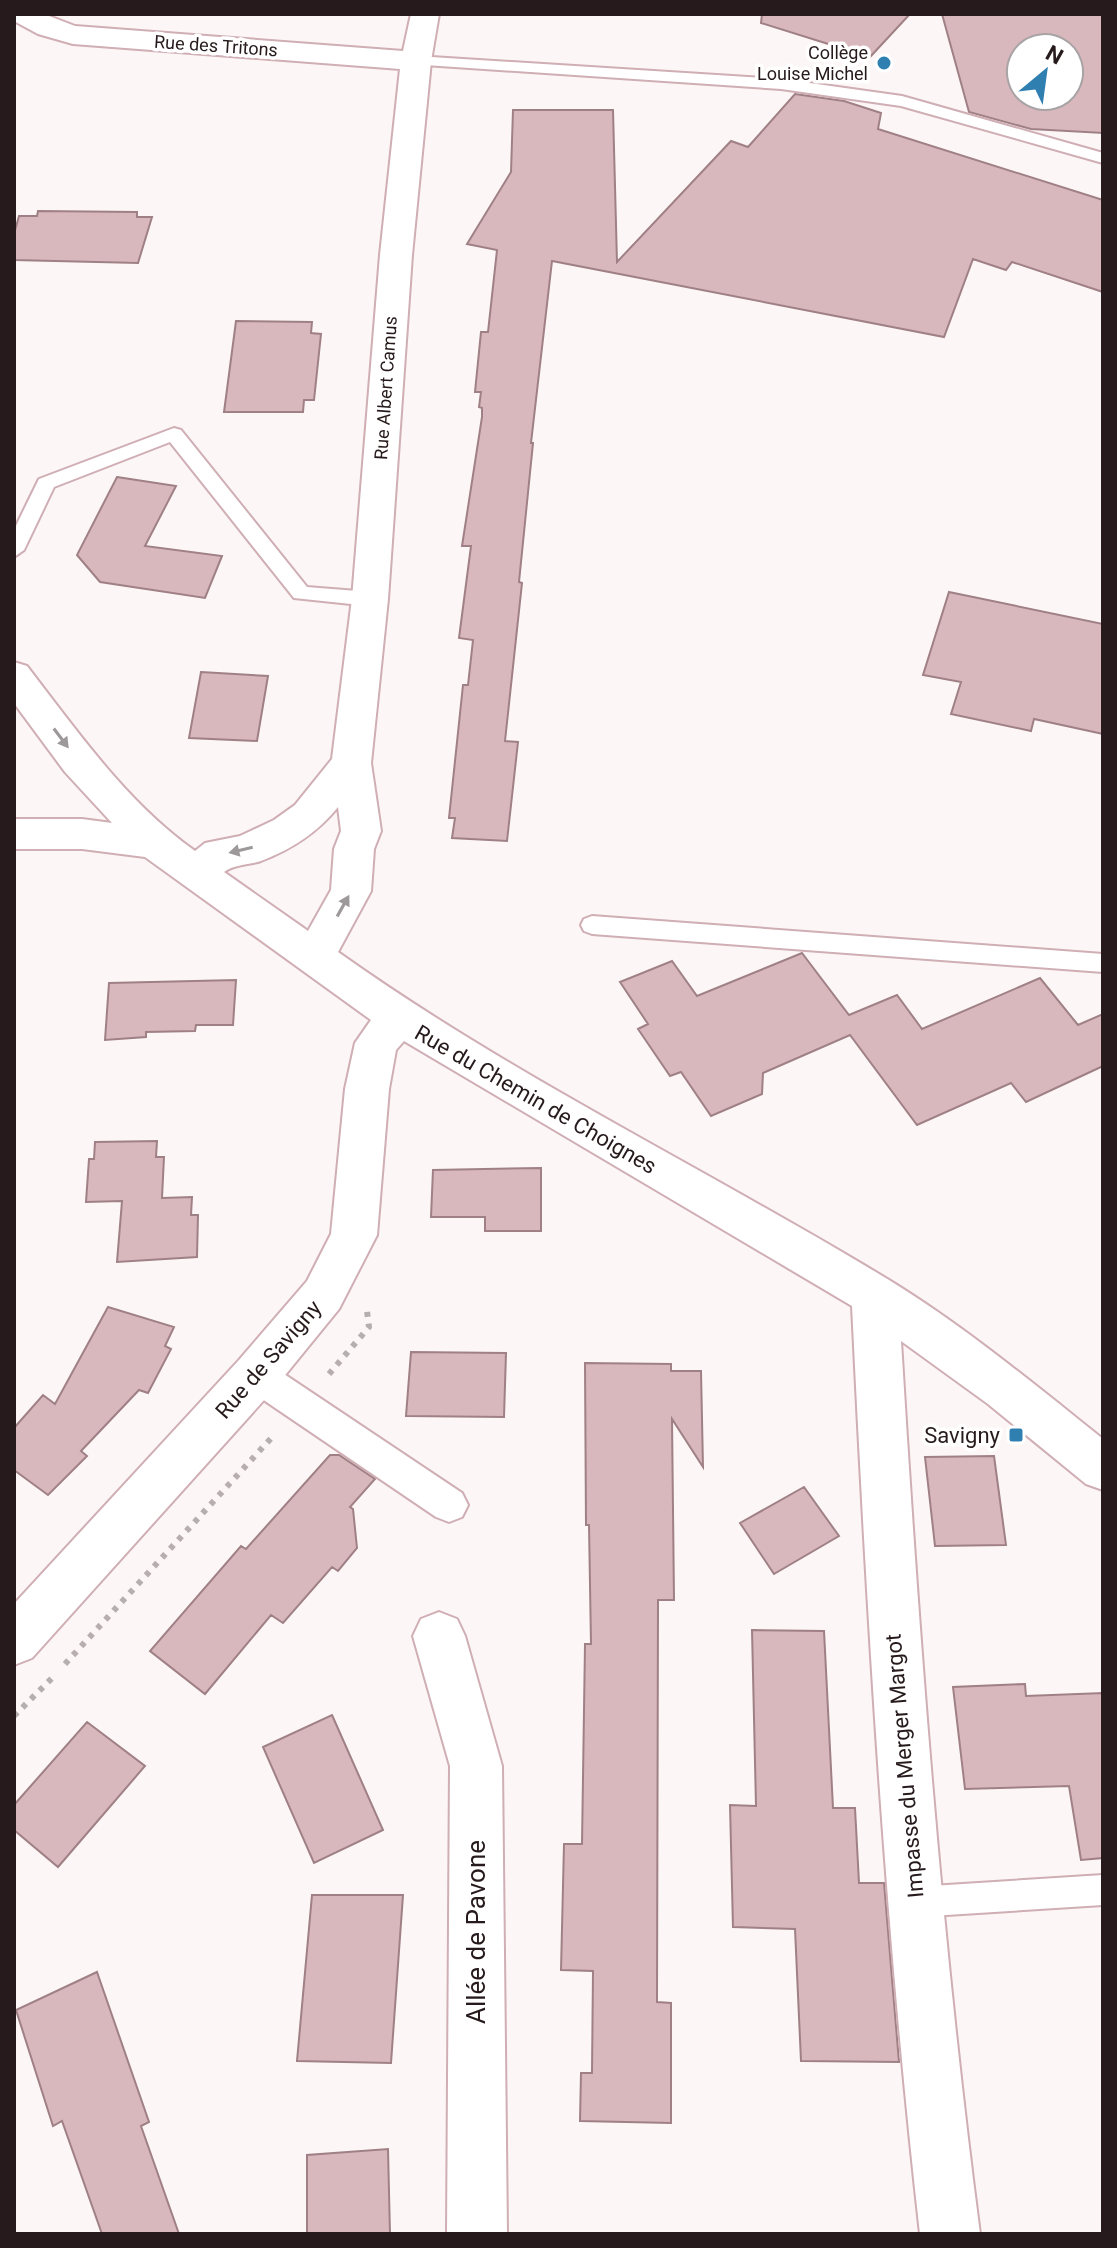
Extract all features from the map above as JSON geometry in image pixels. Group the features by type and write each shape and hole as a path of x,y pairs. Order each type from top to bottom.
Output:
{"street":[{"name":"Rue des Tritons","path":"22,14 48,28 73,35 416,61"},
{"name":"Rue Albert Camus","path":"314,957 351,891 354,849 361,831 351,763 370,599 396,255 416,61 425,14"},
{"name":"Rue du Chemin de Choignes","path":"14,675 79,762 155,843 399,1018 875,1296 1005,1389 1103,1468"},
{"path":"196,872 219,854 247,850 288,831 309,815 351,763"},
{"path":"288,831 329,836 354,849"},
{"path":"14,834 82,834 155,843"},
{"name":"Rue de Savigny","path":"23,1616 256,1375 323,1295 354,1235 370,1074 376,1043 399,1018"},
{"name":"Impasse du Merger Margot","path":"875,1296 896,1678 931,2078 950,2234"},
{"path":"256,1375 449,1505"},
{"name":"Allée de Pavone","path":"439,1636 476,1766 477,2234"}],"lane":[{"path":"416,61 781,84 902,101 1103,158"},
{"path":"14,550 46,483 174,434 301,593 370,599"},
{"path":"592,925 1103,963"},
{"path":"915,1902 1103,1890"}],"path":[{"path":"14,1716 80,1649"}],"building":[{"path":"762,14 910,14 870,57 761,23"},
{"path":"942,14 1103,14 1103,133 1031,129 969,112"},
{"path":"795,94 844,101 881,113 878,129 1103,200 1103,292 1012,262 1006,270 973,259 944,337 552,261 531,443 519,582 522,583 505,741 518,742 507,841 452,838 455,818 449,818 463,685 468,685 473,640 459,638 471,546 462,546 482,417 482,408 479,407 481,392 475,392 481,332 488,332 497,250 467,244 511,172 513,110 613,110 617,262 731,141 748,147"},
{"path":"38,211 137,212 137,217 152,217 138,263 14,260 14,234 19,216 37,216"},
{"path":"236,321 312,322 311,333 321,334 314,400 304,400 303,412 224,412"},
{"path":"117,477 176,486 145,546 222,556 205,598 100,582 77,555"},
{"path":"949,592 1103,624 1103,734 1034,719 1031,731 951,714 961,682 923,675"},
{"path":"201,672 268,676 257,741 189,738"},
{"path":"802,953 849,1015 897,995 922,1029 1040,978 1078,1025 1103,1014 1103,1066 1026,1102 1011,1083 917,1125 850,1035 763,1073 762,1094 711,1116 681,1072 670,1076 638,1029 648,1024 620,982 672,961 697,996"},
{"path":"236,980 233,1025 196,1025 195,1031 146,1032 146,1037 105,1040 109,983"},
{"path":"157,1141 156,1157 164,1157 162,1198 192,1197 191,1215 198,1215 197,1257 117,1262 122,1201 86,1202 89,1159 94,1159 95,1142"},
{"path":"541,1168 541,1231 485,1231 485,1217 431,1217 433,1170"},
{"path":"108,1307 174,1327 165,1346 171,1349 148,1393 139,1390 81,1451 87,1456 48,1495 14,1470 14,1428 43,1395 55,1404"},
{"path":"411,1352 506,1353 504,1417 406,1416"},
{"path":"585,1363 671,1364 671,1371 701,1371 703,1467 672,1419 674,1600 658,1600 657,2002 671,2003 671,2123 580,2121 581,2073 592,2073 593,1971 561,1970 564,1844 582,1844 585,1644 591,1644 589,1525 586,1525"},
{"path":"330,1455 339,1455 375,1479 350,1507 353,1509 357,1548 338,1571 332,1567 283,1623 271,1615 205,1694 150,1651 241,1546 246,1549"},
{"path":"994,1456 1006,1545 935,1546 925,1457"},
{"path":"804,1487 839,1536 774,1574 740,1523"},
{"path":"752,1630 824,1631 833,1808 855,1808 859,1883 884,1883 899,2062 801,2061 795,1929 733,1927 730,1805 756,1806"},
{"path":"1025,1684 1026,1696 1103,1693 1103,1858 1081,1860 1069,1786 965,1789 953,1687"},
{"path":"332,1715 383,1830 314,1863 263,1747"},
{"path":"87,1722 145,1766 58,1867 14,1830 14,1805"},
{"path":"312,1895 403,1895 391,2063 297,2061"},
{"path":"97,1972 149,2122 141,2126 179,2234 102,2234 62,2121 53,2126 16,2010"},
{"path":"388,2149 390,2234 307,2234 307,2155"}],"place":[{"name":"Collège Louise Michel","path":"884,63"},
{"name":"Savigny","path":"1016,1435"}]}
